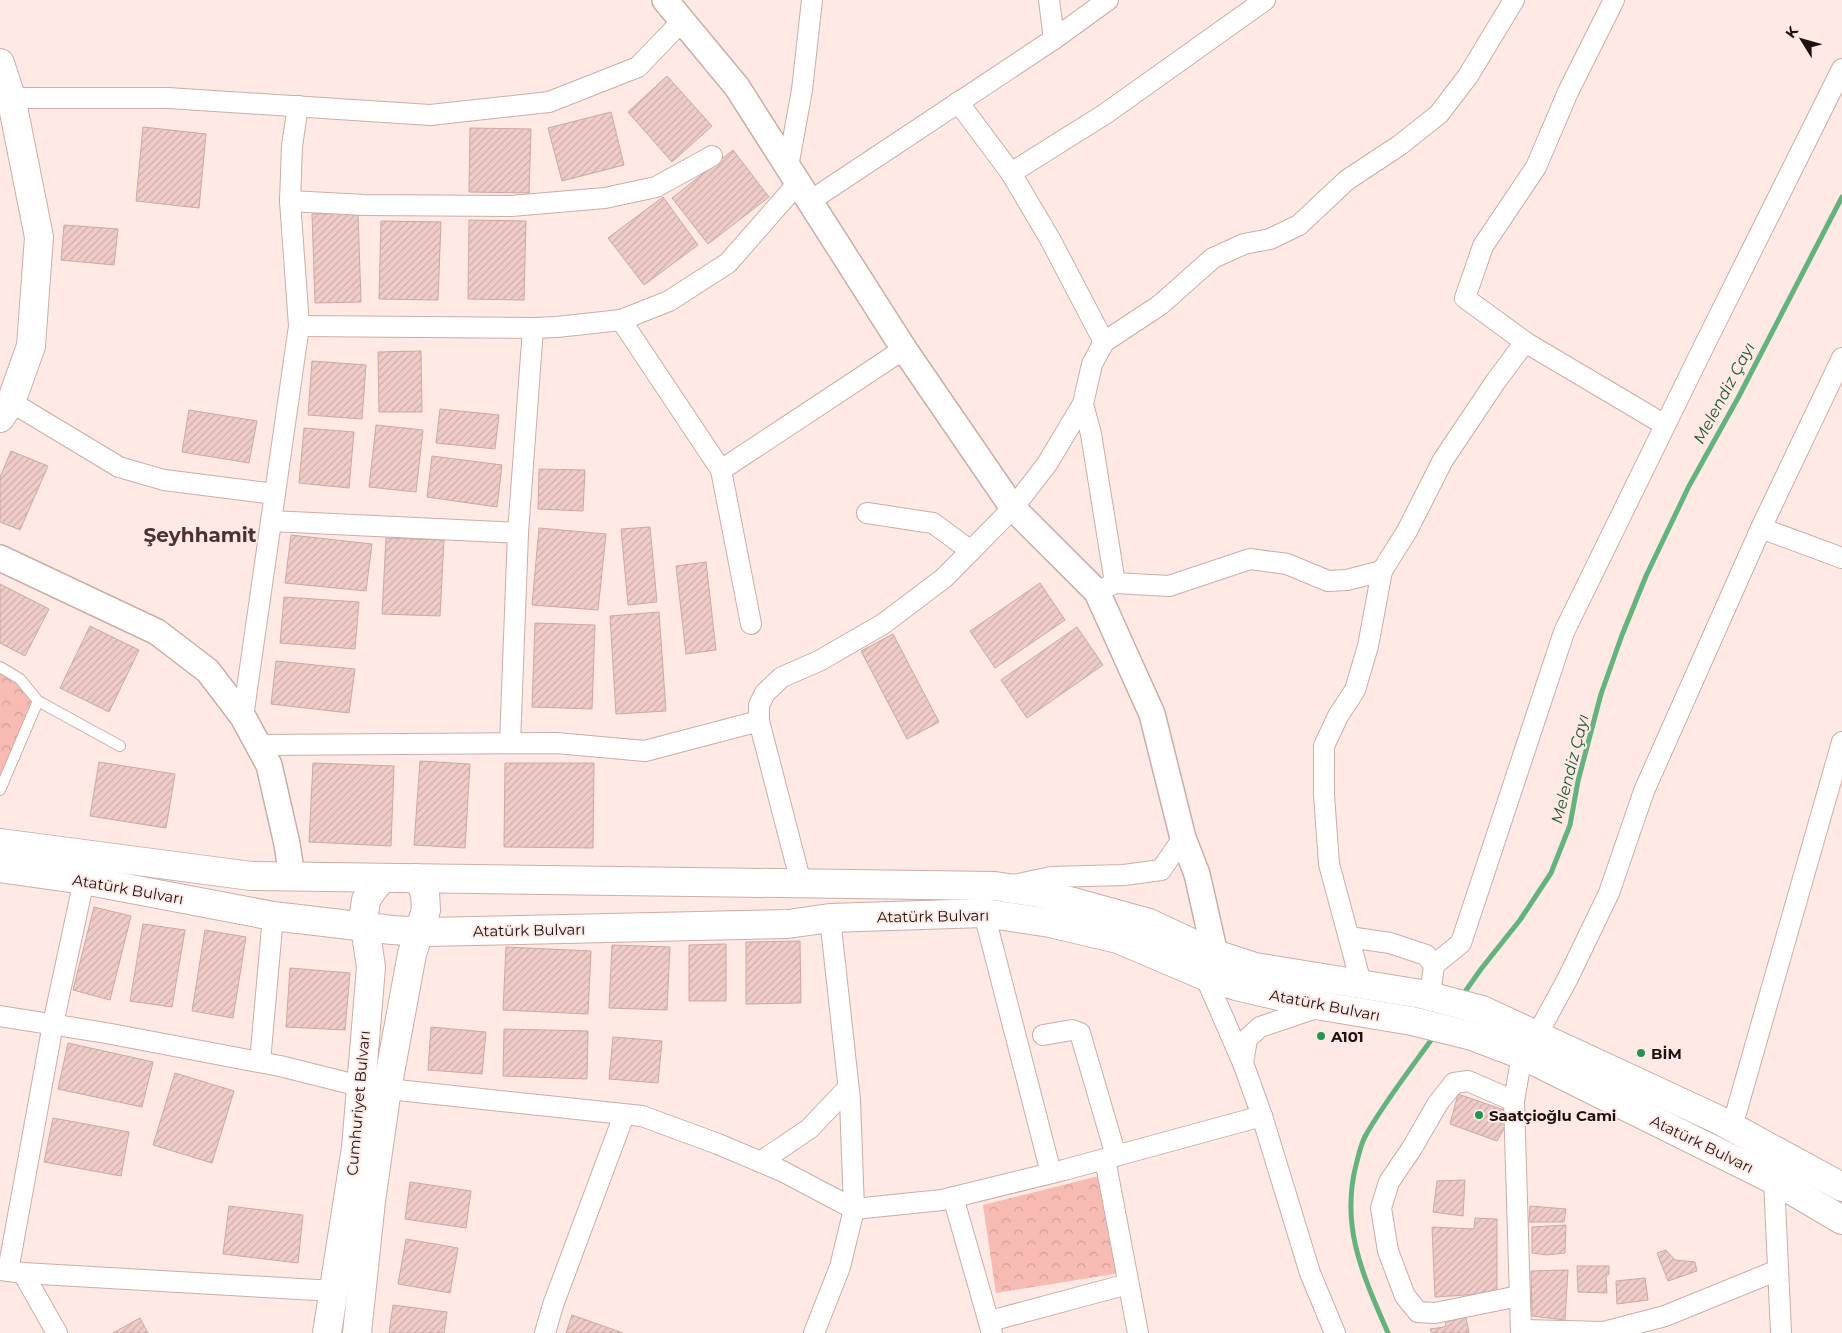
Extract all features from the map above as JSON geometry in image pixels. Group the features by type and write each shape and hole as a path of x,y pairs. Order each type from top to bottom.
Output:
{"main road":[{"path":"0,63 5,98 39,237 31,346 5,410"},
{"name":"Atatürk Bulvarı","path":"0,843 251,876 995,886 1044,894 1149,923 1210,965 1236,986 1322,1006 1412,1021 1472,1036 1529,1045 1732,1127 1842,1187"},
{"name":"Atatürk Bulvarı","path":"0,868 84,880 273,916 419,932 788,924 830,918 984,913 1050,923 1118,939 1210,965 1255,967 1361,983 1425,995 1482,1010 1529,1045 1774,1180 1842,1220"},
{"name":"Cumhuriyet Bulvarı","path":"327,1333 356,1148 371,967 365,927 366,900 383,878"},
{"name":"Cumhuriyet Bulvarı","path":"357,1333 371,1201 387,1090 412,954 425,916 426,901 422,885 415,878"}],"street":[{"path":"665,0 737,87 904,349 1013,508 1106,588 1169,586 1250,559 1287,564 1328,581 1348,580 1382,571"},
{"path":"799,184 802,90 812,0"},
{"path":"1049,0 1054,39"},
{"path":"299,326 557,327 621,320 669,301 728,263 799,184 958,102 1054,39 1108,0"},
{"path":"1011,173 1105,114 1265,0"},
{"path":"801,883 759,721 759,705 765,694 782,677 819,661 883,624 944,578 1013,508 1047,464 1083,404 1092,364 1104,342 1160,305 1213,258 1244,244 1270,239 1299,225 1347,180 1400,146 1439,114 1468,76 1514,0"},
{"path":"1614,0 1568,92 1536,166 1483,246 1465,298 1525,342 1665,425"},
{"path":"5,98 168,98 430,115 549,102 638,67 682,21"},
{"path":"1425,995 1434,965 1461,943 1564,632 1842,69"},
{"path":"958,102 1011,173 1050,240 1104,342"},
{"path":"243,717 299,326 290,201 292,146 298,106"},
{"path":"290,201 364,205 511,206 605,198 656,187 712,156"},
{"path":"621,320 721,470 751,624"},
{"path":"510,743 518,533 533,328"},
{"path":"1361,983 1329,864 1324,795 1324,746 1338,716 1355,690 1368,646 1382,571 1407,531 1444,460 1496,381 1525,342"},
{"path":"721,470 904,349"},
{"path":"1778,1270 1665,1316 1605,1332 1521,1332 1514,1101 1529,1045 1568,978 1609,893 1644,791 1761,528 1842,358"},
{"path":"1083,404 1091,434 1106,588 1152,714 1183,838 1197,874 1210,965 1262,1116 1310,1273 1334,1333"},
{"path":"5,410 119,467 164,480 275,494"},
{"path":"867,513 933,523 971,552"},
{"path":"271,522 518,533"},
{"path":"1761,528 1842,558"},
{"path":"0,558 156,632 208,671 243,717 269,765 287,844 292,877"},
{"path":"258,745 556,743 645,751 759,721"},
{"path":"1732,1127 1842,742"},
{"path":"1006,887 1051,876 1124,875 1161,870 1183,838"},
{"path":"56,1333 10,1271 53,1024 84,880"},
{"path":"984,913 1051,1173"},
{"path":"260,1062 273,916"},
{"path":"814,1333 840,1267 854,1209 848,1088 830,918"},
{"path":"1349,937 1390,943 1426,955 1434,965"},
{"path":"1243,1063 1247,1038 1260,1027 1322,1006"},
{"path":"0,1016 260,1062 360,1086 642,1116 718,1144 782,1171 854,1209 942,1200 1051,1173 1262,1116"},
{"path":"1043,1035 1072,1030 1080,1033 1110,1157 1128,1284 1138,1333"},
{"path":"1514,1101 1468,1081 1454,1083 1438,1103 1412,1148 1389,1182 1381,1208 1388,1251 1405,1296 1418,1312 1435,1313 1519,1296"},
{"path":"760,1162 809,1130 848,1088"},
{"path":"545,1333 553,1305 624,1114"},
{"path":"1774,1180 1781,1333"},
{"path":"953,1197 991,1327 1128,1284"},
{"path":"10,1271 334,1291"}],"lane":[{"path":"0,667 20,680 38,701 120,746"},
{"path":"0,790 38,701"}],"green space":[{"path":"0,673 36,693 0,776"},
{"path":"1099,1176 1120,1273 996,1293 983,1205"}],"building":[{"path":"667,76 712,126 672,162 628,112"},
{"path":"611,112 624,165 562,181 548,128"},
{"path":"143,127 206,134 199,208 136,201"},
{"path":"470,128 531,129 529,193 469,192"},
{"path":"733,150 769,197 708,244 672,198"},
{"path":"663,197 698,245 644,285 608,238"},
{"path":"358,213 361,302 315,303 312,214"},
{"path":"469,220 526,221 524,300 468,299"},
{"path":"381,221 441,222 438,300 379,299"},
{"path":"64,225 118,229 114,265 61,260"},
{"path":"421,351 422,412 379,412 378,352"},
{"path":"312,361 366,365 362,419 308,415"},
{"path":"440,409 499,415 495,449 436,443"},
{"path":"189,410 257,421 249,463 182,452"},
{"path":"376,425 423,430 416,492 369,487"},
{"path":"304,428 354,432 349,488 299,483"},
{"path":"11,451 48,466 20,530 0,522 0,477"},
{"path":"432,456 502,465 497,507 427,497"},
{"path":"539,469 585,470 583,511 538,509"},
{"path":"650,527 657,602 628,605 621,529"},
{"path":"539,528 606,534 598,610 532,605"},
{"path":"291,535 372,544 366,591 285,583"},
{"path":"386,538 444,540 440,616 382,614"},
{"path":"706,562 716,650 686,654 676,566"},
{"path":"1040,583 1065,620 995,668 970,631"},
{"path":"0,584 49,609 25,656 0,643"},
{"path":"284,597 359,602 355,649 280,643"},
{"path":"659,612 666,711 616,714 610,616"},
{"path":"535,623 595,625 592,709 532,707"},
{"path":"90,626 139,650 109,712 60,688"},
{"path":"1077,627 1103,665 1027,718 1001,680"},
{"path":"893,634 939,722 907,739 861,651"},
{"path":"276,661 355,669 349,713 271,704"},
{"path":"420,761 470,764 465,848 414,845"},
{"path":"99,762 175,774 166,828 90,816"},
{"path":"313,763 394,766 391,846 309,842"},
{"path":"505,763 594,763 593,848 504,847"},
{"path":"94,907 131,916 110,1000 73,990"},
{"path":"143,924 185,930 172,1007 130,1001"},
{"path":"205,930 246,937 233,1018 192,1011"},
{"path":"800,941 801,1003 746,1004 746,942"},
{"path":"726,944 726,1001 689,1001 689,945"},
{"path":"612,945 670,947 667,1010 609,1008"},
{"path":"506,947 591,951 588,1014 503,1010"},
{"path":"290,968 350,973 345,1030 286,1027"},
{"path":"431,1027 486,1032 482,1074 428,1070"},
{"path":"504,1029 588,1031 587,1079 503,1076"},
{"path":"613,1037 662,1041 658,1083 609,1079"},
{"path":"68,1043 153,1062 142,1107 58,1089"},
{"path":"175,1073 234,1091 212,1163 153,1145"},
{"name":"Saatçioğlu Cami","path":"1458,1094 1507,1111 1504,1119 1505,1127 1497,1141 1450,1124"},
{"path":"53,1118 129,1132 121,1176 44,1162"},
{"path":"1465,1180 1463,1216 1433,1212 1437,1181"},
{"path":"410,1182 471,1191 466,1228 405,1219"},
{"path":"229,1206 303,1215 298,1263 223,1254"},
{"path":"1530,1206 1566,1209 1564,1222 1529,1222"},
{"path":"1475,1218 1497,1219 1497,1293 1435,1297 1432,1227 1474,1229"},
{"path":"1566,1225 1565,1253 1547,1255 1532,1253 1532,1227"},
{"path":"406,1239 458,1248 450,1293 398,1284"},
{"path":"1666,1250 1675,1260 1695,1262 1697,1271 1668,1281 1657,1253"},
{"path":"1577,1266 1609,1266 1609,1274 1606,1277 1607,1293 1578,1292"},
{"path":"1568,1270 1565,1320 1532,1316 1531,1271"},
{"path":"1645,1278 1648,1300 1617,1304 1616,1281"},
{"path":"393,1305 447,1312 444,1333 389,1333"},
{"path":"572,1315 623,1333 566,1333"},
{"path":"1466,1317 1469,1333 1432,1333 1430,1329 1445,1327 1446,1322"},
{"path":"140,1318 148,1333 113,1333"}],"waterway":[{"name":"Melendiz Çayı","path":"1462,996 1520,920 1551,873 1570,825 1578,781 1601,694 1646,576 1689,486 1738,398 1842,197"},
{"name":"Melendiz Çayı","path":"1388,1333 1363,1272 1357,1252 1351,1210 1352,1188 1360,1148 1365,1137 1391,1096 1434,1036"}],"place":[{"name":"A101","path":"1321,1036"},
{"name":"BİM","path":"1641,1053"},
{"name":"Saatçioğlu Cami","path":"1479,1115"}],"district":[{"name":"Şeyhhamit","path":"200,535"}]}
